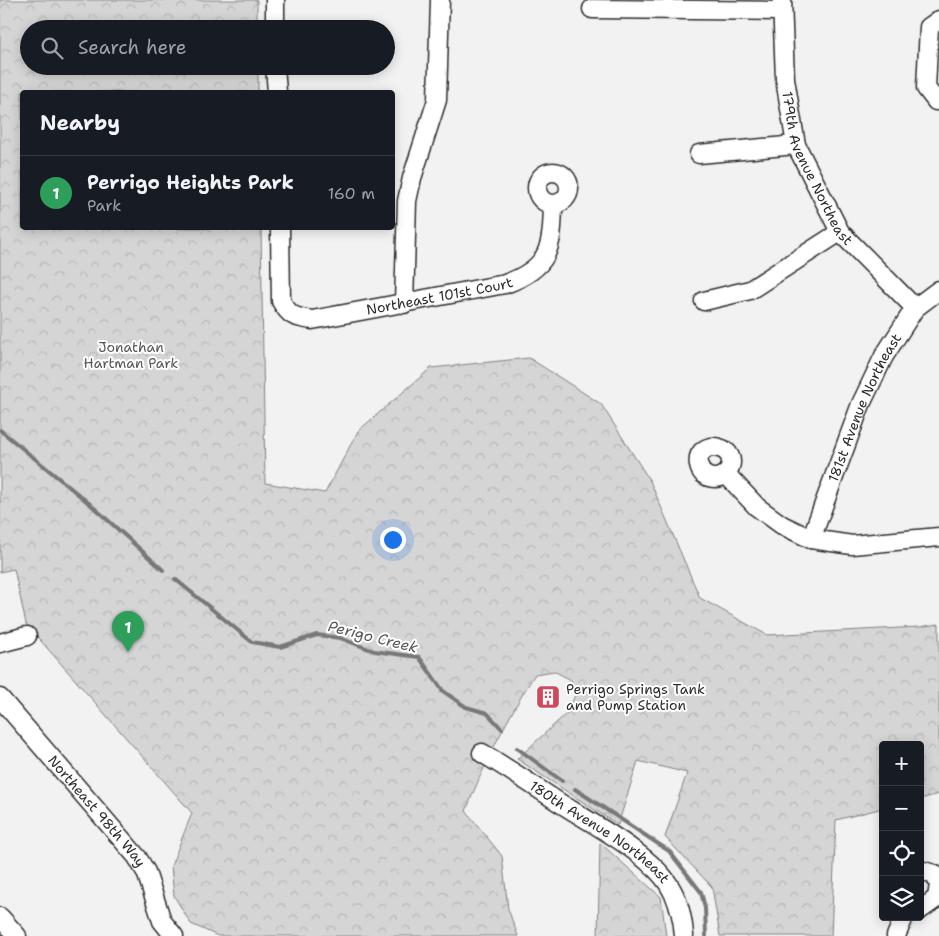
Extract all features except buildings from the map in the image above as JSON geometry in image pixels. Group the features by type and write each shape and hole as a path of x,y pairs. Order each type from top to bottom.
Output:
{"street":[{"path":"275,0 275,20"},
{"path":"404,304 407,201 412,178 437,100 440,0"},
{"path":"592,9 782,6"},
{"name":"179th Avenue Northeast","path":"782,6 785,79 796,145 840,232 915,308"},
{"path":"939,20 929,27 926,88 936,101 939,101"},
{"path":"276,75 277,90"},
{"path":"699,154 796,145"},
{"name":"Northeast 101st Court","path":"280,230 281,301 286,310 293,316 312,320 505,284 523,278 536,268 548,253 552,233 553,204"},
{"path":"704,301 750,290 840,232"},
{"name":"181st Avenue Northeast","path":"811,539 861,404 884,356 915,308 939,290"},
{"path":"726,474 757,507 782,525 811,539 852,545 939,537"},
{"path":"0,643 27,636"},
{"name":"Northeast 98th Way","path":"0,698 137,857 146,872 162,920 174,936"},
{"name":"180th Avenue Northeast","path":"482,753 610,835 650,864 668,884 678,901 683,921 684,936"},
{"path":"924,871 934,874 939,884 937,898 924,908"},
{"path":"0,917 17,936"},
{"path":"896,936 902,921"}],"green space":[{"name":"Jonathan Hartman Park","path":"0,0 257,0 257,20 20,20 20,75 258,75 258,90 20,90 20,230 261,230 265,483 325,493 358,431 431,368 529,358 601,404 650,481 700,598 767,635 919,627 939,624 939,794 924,798 924,741 879,741 879,809 836,820 831,936 720,936 712,887 665,837 687,773 638,761 618,825 517,759 567,713 576,693 571,680 554,671 535,674 497,741 466,811 502,856 508,909 518,936 218,936 191,924 174,896 171,866 192,813 26,624 14,569 0,572"},
{"path":"600,843 661,897 666,936 598,936"}],"waterway":[{"name":"Perigo Creek","path":"0,430 90,504 163,570"},
{"name":"Perigo Creek","path":"175,579 252,642 280,647 317,635 340,638 374,651 419,657 443,691 466,707 487,713 502,729"},
{"name":"Perigo Creek","path":"517,748 562,781"},
{"name":"Perigo Creek","path":"575,789 669,851 701,892 705,908 706,936"}],"place":[{"name":"Perrigo Heights Park","path":"128,652"},
{"name":"Perrigo Springs Tank and Pump Station","path":"548,697"}]}
